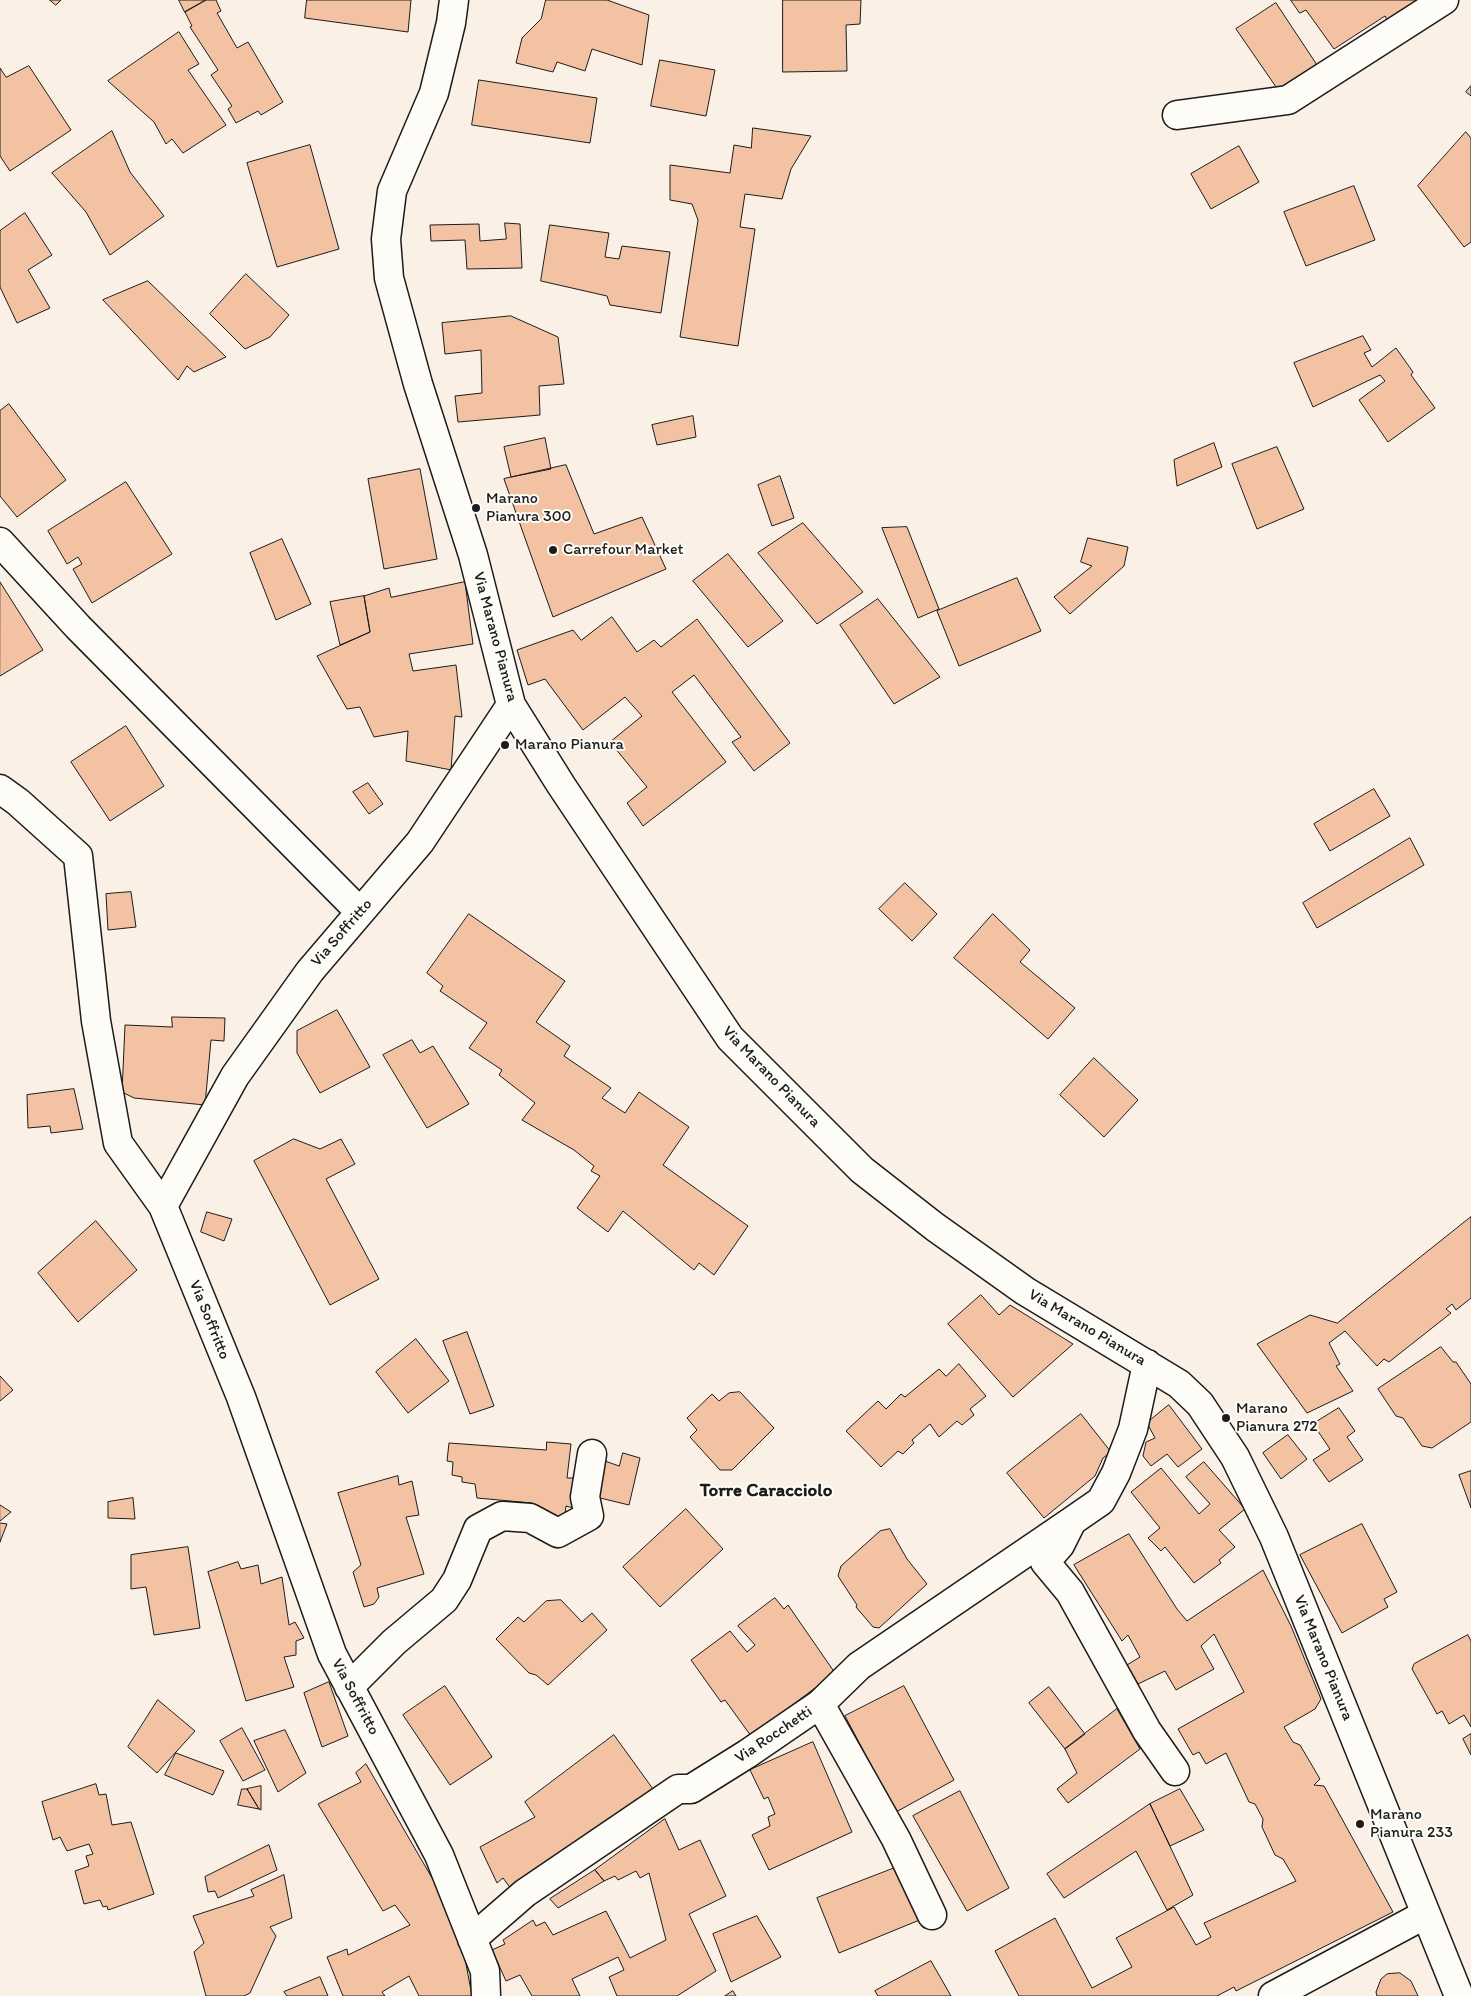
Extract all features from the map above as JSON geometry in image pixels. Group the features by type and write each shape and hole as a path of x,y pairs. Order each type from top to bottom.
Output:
{"street":[{"name":"Via Marano Pianura","path":"454,0 451,23 434,93 392,191 386,240 389,278 418,384 473,555 511,705 561,786 730,1038 870,1176 935,1227 1026,1291 1179,1384 1200,1404 1235,1456 1274,1537 1459,1996"},
{"path":"1177,114 1288,100 1444,0"},
{"path":"0,542 78,627 360,912"},
{"name":"Via Soffritto","path":"486,1996 485,1971 439,1855 332,1654 241,1397 163,1206 235,1076 310,971 420,842 511,705"},
{"path":"0,789 18,802 78,856 96,1021 118,1143 163,1206"},
{"name":"Via Rocchetti","path":"472,1939 525,1893 678,1788 691,1789 747,1754 820,1704 859,1666 1101,1501 1116,1473 1132,1429 1147,1364"},
{"path":"349,1686 394,1642 444,1600 457,1580 478,1529 502,1516 530,1518 558,1533 589,1516 585,1497 592,1454"},
{"path":"1072,1520 1060,1545 1045,1562 1070,1592 1147,1731 1175,1771"},
{"path":"820,1704 896,1839 932,1915"},
{"path":"1273,1996 1426,1914"}],"building":[{"path":"50,0 61,0 56,5"},
{"path":"179,0 206,0 185,12"},
{"path":"206,0 216,0 221,11 217,13 237,48 248,42 283,102 261,115 258,111 236,123 228,109 232,106 211,75 218,70 190,27 192,26 185,12"},
{"path":"307,0 411,0 408,32 305,18"},
{"path":"546,0 607,0 649,15 642,65 592,49 585,71 557,62 553,72 516,63 522,38 541,19"},
{"path":"783,0 861,0 860,24 846,25 847,71 783,72"},
{"path":"1291,0 1432,0 1391,27 1385,16 1334,49 1306,10 1300,13"},
{"path":"1276,3 1321,71 1283,97 1236,29"},
{"path":"179,32 199,64 188,70 226,125 183,153 172,139 166,144 154,122 108,81"},
{"path":"660,60 715,70 706,116 651,106"},
{"path":"29,66 71,130 10,171 0,156 0,68 6,77"},
{"path":"479,80 597,98 590,143 472,125"},
{"path":"1471,86 1471,96 1466,92"},
{"path":"753,128 811,136 791,169 782,199 745,194 740,227 755,229 738,346 680,337 698,220 692,204 670,200 670,165 730,173 734,145 751,148"},
{"path":"112,131 130,172 164,216 110,255 86,212 52,173"},
{"path":"1466,132 1471,138 1471,242 1464,247 1418,186"},
{"path":"310,145 339,249 277,267 247,163"},
{"path":"1239,146 1259,182 1211,209 1191,174"},
{"path":"1354,186 1375,240 1306,266 1284,212"},
{"path":"25,213 52,255 28,270 50,308 17,323 0,287 0,231"},
{"path":"505,223 520,224 522,268 467,269 465,240 431,241 430,225 479,224 480,241 506,239"},
{"path":"550,225 609,233 605,257 619,259 622,246 670,252 661,313 610,305 607,296 541,281"},
{"path":"246,274 289,315 270,337 245,349 210,314"},
{"path":"148,281 226,357 194,372 187,366 178,380 103,300"},
{"path":"511,316 558,337 564,384 539,386 540,415 458,422 455,396 482,393 481,350 445,354 442,323"},
{"path":"1363,336 1371,350 1364,353 1372,367 1396,348 1413,372 1411,375 1435,408 1388,442 1359,400 1385,381 1380,375 1313,407 1294,363"},
{"path":"9,404 66,480 17,517 0,496 0,411"},
{"path":"693,416 696,437 657,445 652,425"},
{"path":"545,438 551,469 511,477 504,447"},
{"path":"1214,443 1222,467 1177,486 1174,460"},
{"path":"1277,447 1304,509 1257,529 1232,464"},
{"path":"566,465 594,534 642,517 666,569 553,617 504,479"},
{"path":"420,469 437,559 384,569 368,479"},
{"path":"780,476 794,518 772,526 758,485"},
{"path":"126,482 172,554 92,603 73,569 82,564 78,557 67,564 48,531"},
{"path":"803,523 863,592 817,624 758,553"},
{"path":"907,527 939,609 918,618 882,528"},
{"path":"1088,538 1128,547 1124,566 1070,614 1054,597 1092,566 1081,562"},
{"path":"282,539 311,604 276,620 250,553"},
{"path":"728,554 783,621 748,647 693,581"},
{"path":"1017,578 1041,631 959,666 937,611"},
{"path":"0,582 43,650 0,676"},
{"path":"465,582 473,644 409,654 413,671 456,665 462,717 455,716 451,770 406,761 408,731 374,737 360,707 347,709 317,656 370,632 364,596 389,588 391,597"},
{"path":"364,596 370,632 340,645 330,602"},
{"path":"878,599 940,677 894,704 840,625"},
{"path":"612,617 637,652 654,640 661,647 697,619 790,743 754,771 732,742 741,737 694,675 672,692 726,762 643,826 627,803 647,787 610,742 642,716 625,697 583,730 545,679 528,685 517,650 573,630 581,640"},
{"path":"126,726 164,786 110,821 71,762"},
{"path":"368,783 383,804 369,814 353,792"},
{"path":"1374,789 1390,816 1330,851 1314,824"},
{"path":"1410,838 1424,865 1317,928 1303,903"},
{"path":"905,883 937,914 912,941 879,909"},
{"path":"131,892 136,927 108,930 106,894"},
{"path":"469,914 565,981 536,1022 570,1046 564,1056 611,1088 602,1098 625,1113 639,1092 689,1127 663,1165 748,1226 714,1275 699,1263 694,1270 623,1211 608,1232 577,1208 600,1176 591,1171 594,1166 574,1150 522,1120 535,1103 499,1075 502,1070 469,1048 487,1023 440,991 443,986 427,973"},
{"path":"993,914 1030,950 1020,962 1075,1008 1048,1039 954,958"},
{"path":"337,1010 370,1067 320,1093 297,1053 297,1031"},
{"path":"172,1017 225,1018 224,1041 211,1040 205,1105 134,1098 122,1092 125,1025 172,1027"},
{"path":"412,1040 420,1053 433,1046 469,1104 427,1128 383,1055"},
{"path":"1094,1058 1138,1100 1104,1137 1060,1095"},
{"path":"74,1089 83,1129 51,1133 50,1126 28,1128 27,1095"},
{"path":"294,1139 320,1149 341,1139 355,1164 326,1179 379,1279 330,1305 254,1161"},
{"path":"207,1212 232,1219 224,1241 201,1232"},
{"path":"1471,1217 1471,1298 1456,1310 1452,1304 1446,1309 1451,1313 1389,1362 1384,1359 1377,1366 1345,1331 1329,1343 1340,1364 1336,1366 1353,1391 1307,1413 1257,1344 1310,1315 1337,1323"},
{"path":"96,1221 137,1270 78,1322 38,1273"},
{"path":"981,1295 999,1315 1010,1305 1073,1344 1013,1397 948,1324"},
{"path":"467,1332 494,1406 470,1414 443,1341"},
{"path":"416,1339 449,1381 408,1413 376,1372"},
{"path":"1441,1347 1453,1362 1456,1362 1471,1384 1471,1422 1432,1448 1422,1446 1403,1418 1396,1416 1378,1389"},
{"path":"959,1364 986,1396 970,1409 974,1415 962,1425 957,1421 939,1437 930,1424 912,1440 914,1443 903,1454 898,1451 881,1467 846,1431 878,1401 886,1409 901,1394 905,1397 939,1369 946,1376"},
{"path":"0,1376 13,1390 0,1401"},
{"path":"740,1392 774,1428 732,1470 720,1470 690,1437 697,1430 687,1418 712,1394 719,1401 729,1393"},
{"path":"1169,1405 1202,1449 1178,1467 1167,1454 1151,1466 1143,1456 1146,1442 1155,1438 1147,1423"},
{"path":"1339,1408 1355,1431 1347,1437 1363,1460 1329,1482 1313,1460 1330,1449 1313,1424"},
{"path":"1081,1414 1111,1452 1103,1458 1095,1476 1044,1518 1007,1473"},
{"path":"1288,1435 1307,1459 1281,1479 1263,1453"},
{"path":"547,1442 571,1444 567,1478 576,1478 573,1508 566,1506 564,1523 547,1520 532,1503 477,1498 475,1484 462,1482 462,1477 452,1475 453,1462 447,1461 449,1443 546,1450"},
{"path":"623,1453 640,1458 629,1505 596,1497 605,1461 619,1466"},
{"path":"1204,1462 1245,1509 1219,1530 1235,1547 1219,1560 1221,1563 1194,1583 1165,1547 1161,1551 1148,1538 1160,1528 1131,1492 1161,1468 1199,1514 1210,1504 1186,1477"},
{"path":"1471,1471 1471,1508 1459,1475"},
{"path":"398,1476 399,1485 412,1481 419,1515 406,1517 424,1574 377,1588 379,1597 374,1604 364,1607 353,1572 361,1565 338,1493"},
{"path":"133,1498 135,1519 108,1518 108,1502"},
{"path":"0,1505 11,1512 0,1521"},
{"path":"686,1509 723,1549 660,1607 623,1567"},
{"path":"0,1523 7,1524 0,1542"},
{"path":"1362,1524 1397,1592 1384,1599 1388,1607 1342,1633 1300,1555"},
{"path":"890,1529 907,1559 927,1584 879,1628 873,1627 856,1607 857,1605 838,1576 841,1566 880,1531"},
{"path":"1129,1534 1177,1609 1187,1621 1263,1570 1291,1626 1321,1699 1315,1709 1284,1727 1293,1742 1300,1745 1320,1779 1314,1785 1324,1786 1393,1912 1236,1991 1234,1987 1217,1996 1019,1996 995,1951 1055,1918 1092,1988 1132,1967 1116,1938 1174,1907 1196,1945 1211,1937 1204,1923 1296,1881 1283,1859 1275,1855 1262,1827 1263,1819 1255,1804 1249,1802 1226,1753 1206,1764 1199,1752 1193,1755 1178,1729 1244,1692 1214,1634 1201,1646 1214,1669 1176,1690 1165,1671 1138,1684 1127,1665 1140,1657 1128,1635 1122,1641 1074,1565"},
{"path":"188,1547 200,1628 154,1635 146,1587 131,1589 131,1555"},
{"path":"238,1562 241,1569 258,1565 261,1584 282,1577 289,1625 295,1622 304,1638 296,1641 296,1655 284,1657 294,1687 246,1701 208,1572"},
{"path":"775,1598 784,1609 788,1605 835,1673 751,1736 725,1700 721,1702 691,1660 730,1631 747,1652 755,1645 738,1626"},
{"path":"561,1600 582,1622 592,1613 607,1630 548,1685 536,1675 529,1673 496,1639 518,1617 524,1622 546,1601"},
{"path":"1468,1635 1471,1641 1471,1727 1464,1715 1449,1724 1442,1711 1437,1714 1412,1669 1414,1664"},
{"path":"329,1682 348,1736 322,1747 304,1693"},
{"path":"445,1686 492,1757 450,1785 403,1715"},
{"path":"904,1686 954,1780 896,1812 845,1716"},
{"path":"1049,1687 1085,1734 1065,1749 1029,1703"},
{"path":"158,1700 195,1731 157,1773 128,1747"},
{"path":"1117,1709 1140,1749 1068,1803 1057,1789 1077,1773 1065,1749"},
{"path":"242,1728 265,1770 243,1781 220,1741"},
{"path":"285,1730 306,1773 278,1792 254,1741"},
{"path":"1471,1734 1471,1755 1463,1739"},
{"path":"614,1735 653,1789 514,1893 503,1878 497,1883 480,1847 535,1817 525,1802"},
{"path":"813,1742 852,1832 769,1870 752,1835 770,1826 768,1817 775,1814 768,1797 764,1799 750,1770"},
{"path":"176,1753 224,1771 213,1795 165,1775"},
{"path":"366,1764 450,1909 463,1948 472,1996 419,1996 409,1976 382,1992 385,1996 343,1996 327,1957 347,1949 348,1955 410,1925 395,1905 383,1911 318,1804 361,1782 356,1773"},
{"path":"96,1784 99,1795 106,1794 112,1825 131,1822 154,1894 108,1910 107,1906 103,1907 100,1900 84,1904 75,1871 89,1866 86,1856 93,1854 89,1844 67,1851 60,1837 53,1840 42,1802"},
{"path":"261,1786 261,1810 247,1789"},
{"path":"242,1789 247,1789 259,1809 238,1805"},
{"path":"1180,1789 1204,1830 1170,1846 1150,1804"},
{"path":"960,1791 1009,1888 967,1911 913,1816"},
{"path":"1150,1804 1193,1895 1167,1910 1136,1851 1064,1898 1047,1874"},
{"path":"665,1819 679,1850 700,1840 726,1896 689,1914 716,1971 677,1996 617,1996 609,1977 624,1970 618,1957 572,1979 580,1996 532,1996 520,1975 506,1981 492,1950 505,1944 503,1940 533,1920 536,1926 545,1922 553,1935 606,1911 630,1958 666,1940 649,1873 640,1878 636,1871 618,1880 615,1876 604,1881 595,1870"},
{"path":"269,1845 277,1870 218,1898 215,1891 208,1892 205,1877"},
{"path":"900,1866 922,1919 839,1953 817,1898"},
{"path":"595,1870 604,1881 558,1908 550,1899"},
{"path":"284,1875 292,1918 270,1927 276,1936 250,1993 244,1996 206,1996 194,1952 204,1943 193,1916 254,1896 251,1890"},
{"path":"757,1916 781,1957 731,1982 713,1934"},
{"path":"931,1961 951,1996 878,1996 875,1991"},
{"path":"1400,1973 1411,1981 1418,1996 1377,1996 1376,1992 1381,1979 1387,1974"},
{"path":"320,1977 328,1996 287,1996 284,1992"},
{"path":"733,1991 736,1996 725,1996"}],"place":[{"name":"Marano Pianura 300","path":"476,508"},
{"name":"Carrefour Market","path":"553,550"},
{"name":"Marano Pianura","path":"505,745"},
{"name":"Marano Pianura 272","path":"1226,1418"},
{"name":"Marano Pianura 233","path":"1360,1824"}],"district":[{"name":"Torre Caracciolo","path":"766,1491"}]}
